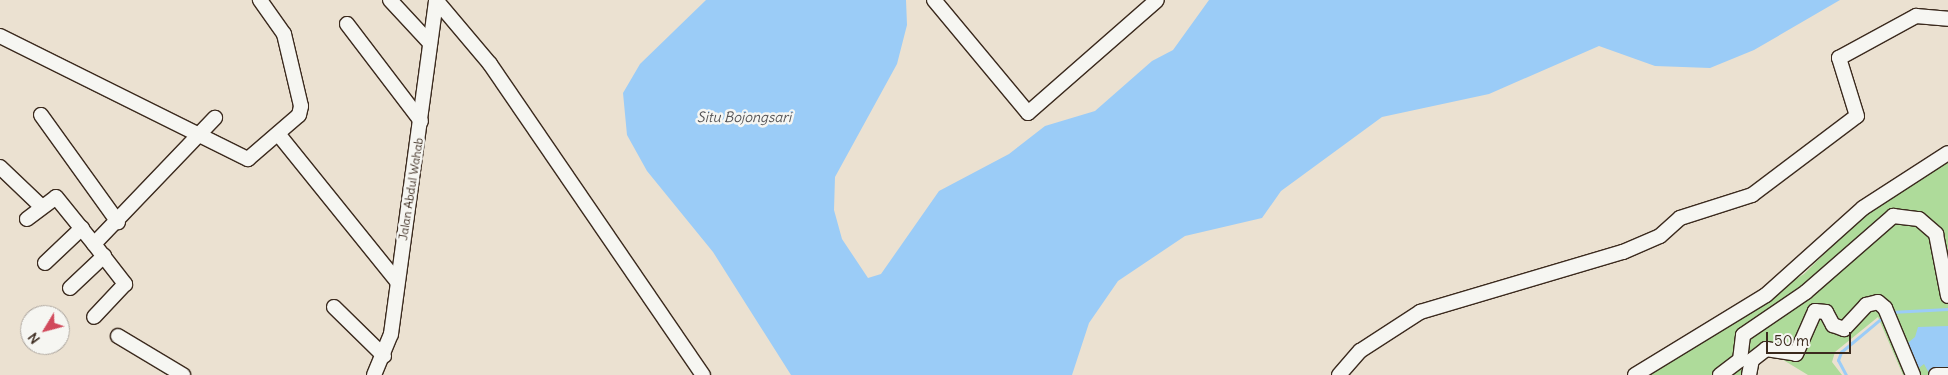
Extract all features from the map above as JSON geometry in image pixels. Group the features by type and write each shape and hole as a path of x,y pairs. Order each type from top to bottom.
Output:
{"street":[{"path":"0,36 248,159 299,115 301,106 284,34 260,0"},
{"path":"390,0 430,43"},
{"path":"436,0 490,64 703,375"},
{"name":"Jalan Abdul Wahab","path":"374,375 384,356 397,281 421,121 436,0"},
{"path":"934,0 1028,113 1157,0"},
{"path":"1339,375 1360,351 1420,312 1623,252 1660,236 1680,218 1752,195 1858,116 1839,58 1916,16 1948,19"},
{"path":"347,24 421,121"},
{"path":"41,115 118,222"},
{"path":"94,244 118,222 216,118"},
{"path":"278,135 397,281"},
{"path":"1635,375 1766,294 1863,208 1948,153"},
{"path":"0,167 41,206"},
{"path":"27,219 41,206 56,197 125,284 94,318"},
{"path":"1720,375 1740,360 1743,335 1806,292 1893,216 1919,219 1936,234 1948,296"},
{"path":"45,263 82,228"},
{"path":"70,288 104,256"},
{"path":"1750,375 1752,360 1766,349 1796,354 1815,312 1826,312 1833,325 1844,329 1866,305 1878,302 1888,315 1913,375"},
{"path":"334,307 384,356"},
{"path":"118,336 183,375"},
{"path":"1936,375 1948,375"}],"green space":[{"path":"1948,158 1948,375 1903,375 1878,317 1835,352 1832,362 1842,375 1808,375 1772,353 1758,359 1754,375 1645,375 1804,274 1867,211"}],"water":[{"name":"Situ Bojongsari","path":"706,0 906,0 907,25 897,64 835,177 834,210 842,239 868,278 881,274 939,191 1009,154 1045,126 1095,111 1152,61 1173,50 1209,0 1840,0 1754,50 1710,68 1655,66 1599,46 1489,94 1382,117 1281,191 1262,218 1185,236 1118,281 1089,323 1072,375 791,375 713,252 647,171 627,135 623,93 640,64"},
{"path":"1948,326 1948,375 1930,375 1924,364 1915,371 1904,346 1915,337 1918,327"}],"waterway":[{"path":"1891,312 1948,309"},
{"path":"1846,375 1838,360 1841,352 1884,316"}]}
